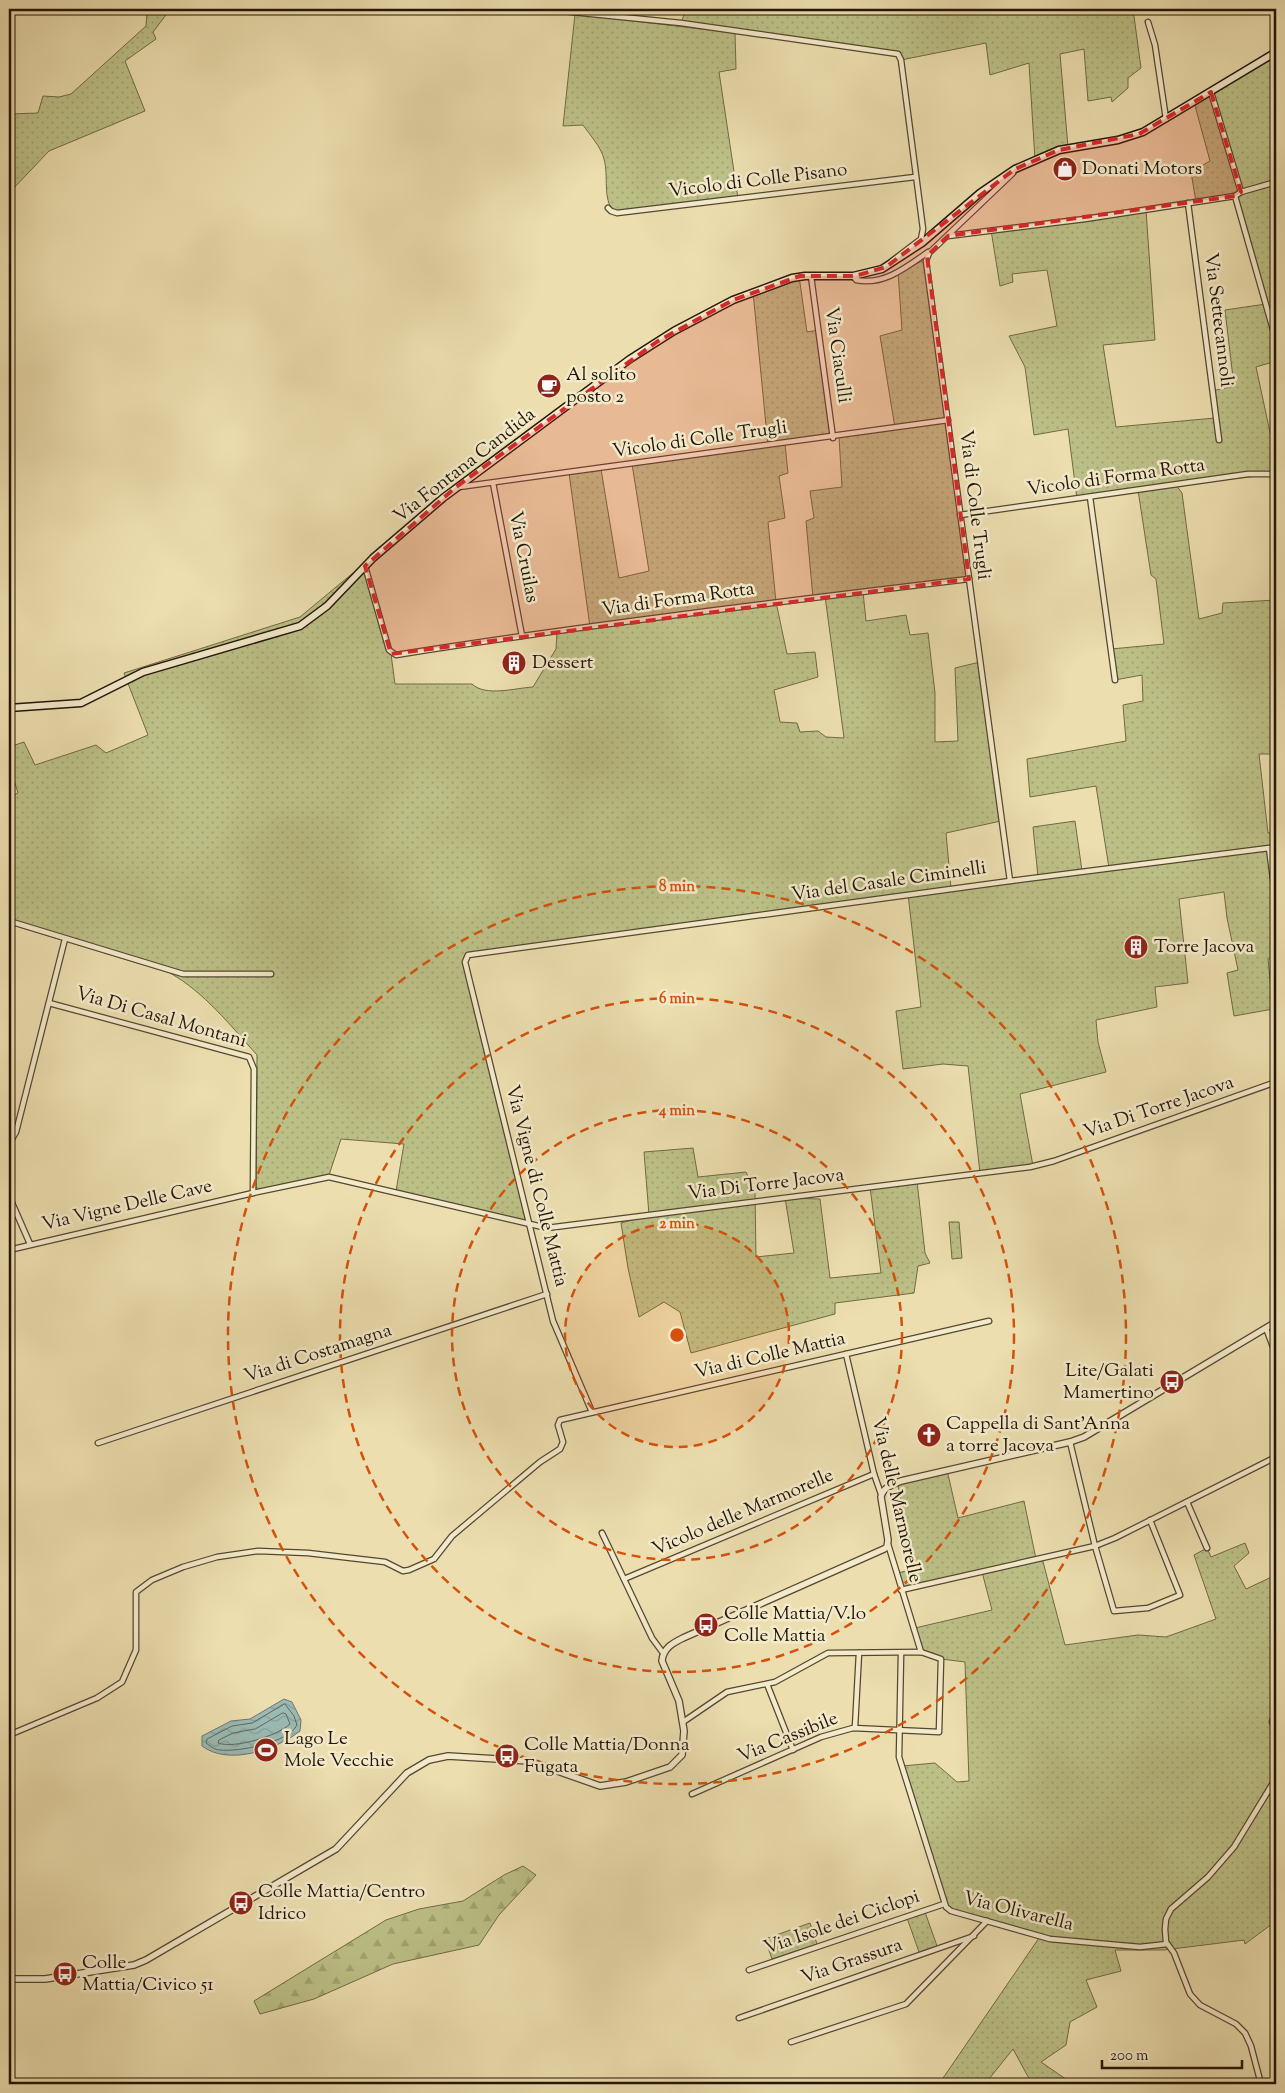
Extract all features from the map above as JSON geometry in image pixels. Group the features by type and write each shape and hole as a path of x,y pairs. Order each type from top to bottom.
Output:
{"main road":[{"name":"Via Fontana Candida","path":"9,708 82,703 143,672 293,629 323,610 365,566 456,487 630,359 671,332 761,288 794,277 853,276 874,272 890,265 926,240 980,193 1015,170 1059,150 1136,135 1212,92 1276,52"}],"street":[{"path":"562,11 681,23 899,54 923,235 918,241 895,257 890,265"},
{"path":"1148,22 1155,45 1166,119"},
{"path":"1212,92 1241,192"},
{"name":"Via di Colle Trugli","path":"1010,880 926,263 928,254 997,190 1015,170"},
{"name":"Vicolo di Colle Pisano","path":"608,208 612,213 617,213 915,177"},
{"path":"948,236 1188,204 1235,196 1241,192 1276,182"},
{"path":"1235,196 1276,340"},
{"name":"Via Settecannoli","path":"1188,204 1218,440"},
{"path":"853,276 860,281 887,277 907,267 938,245"},
{"name":"Via Ciaculli","path":"811,276 833,438"},
{"name":"Vicolo di Colle Trugli","path":"456,487 833,438 948,420"},
{"name":"Vicolo di Forma Rotta","path":"960,515 1246,474 1276,474"},
{"name":"Via Cruilas","path":"493,483 522,636"},
{"path":"1090,497 1115,680"},
{"name":"Via di Forma Rotta","path":"365,566 391,654 784,601 969,579"},
{"name":"Via del Casale Ciminelli","path":"466,962 467,956 473,953 1010,880 1269,848 1276,902"},
{"path":"9,921 185,974 271,974"},
{"path":"9,1144 15,1134 65,939"},
{"name":"Via Vigne di Colle Mattia","path":"466,962 557,1334 592,1412"},
{"name":"Via Di Casal Montani","path":"49,1003 249,1057 254,1069 253,1193"},
{"name":"Via Di Torre Jacova","path":"253,1193 335,1177 531,1225 553,1227 1033,1166 1054,1161 1276,1082"},
{"name":"Via Vigne Delle Cave","path":"9,1250 253,1193"},
{"path":"9,1196 30,1244"},
{"name":"Via di Costamagna","path":"98,1443 547,1294"},
{"name":"Via di Colle Mattia","path":"9,1735 97,1698 122,1682 136,1650 136,1592 152,1580 217,1557 258,1551 308,1553 385,1562 403,1571 409,1570 432,1560 452,1536 538,1464 560,1449 563,1444 558,1422 592,1412 989,1321"},
{"path":"881,1494 884,1489 901,1481 1070,1442 1116,1419 1276,1322"},
{"path":"1266,1328 1276,1354"},
{"name":"Via delle Marmorelle","path":"846,1354 874,1474 881,1494 888,1544 922,1652"},
{"path":"1070,1442 1094,1546 1114,1611 1148,1608 1180,1595 1150,1520"},
{"path":"901,1590 1094,1546 1276,1457"},
{"name":"Vicolo delle Marmorelle","path":"624,1579 874,1474"},
{"path":"1187,1502 1207,1548"},
{"path":"9,1979 45,1979 134,1965 146,1960 336,1849 406,1774 429,1760 451,1756 526,1760 591,1784 615,1785 652,1775 677,1762 684,1748 683,1722 678,1699 663,1662 663,1653 652,1638 602,1533"},
{"path":"663,1653 683,1638 872,1556 887,1547 888,1544"},
{"path":"683,1722 727,1692 767,1684 828,1653 901,1654 922,1652"},
{"name":"Via Cassibile","path":"692,1794 821,1737 856,1728 939,1732 941,1659 922,1652"},
{"path":"856,1728 858,1653"},
{"name":"Via Olivarella","path":"901,1654 899,1756 944,1904 951,1911 1050,1939 1140,1947 1167,1944"},
{"path":"767,1684 793,1750"},
{"path":"1276,1711 1272,1720 1276,1732"},
{"path":"1261,2084 1251,2046 1245,2033 1236,2024 1195,2000 1183,1982 1174,1953 1167,1944 1165,1925 1170,1910 1206,1880 1226,1858 1246,1830 1276,1778"},
{"name":"Via Isole dei Ciclopi","path":"749,1970 944,1904"},
{"path":"791,2042 906,2004 974,1936 987,1920"},
{"name":"Via Grassura","path":"739,2018 974,1936"}],"highlighted area":[{"path":"1211,92 1241,192 1235,196 948,236 927,256 969,579 391,654 365,566 373,558 456,487 658,341 733,300 800,276 855,276 886,267 1015,169 1059,150 1139,134"}],"green space":[{"path":"686,9 1133,9 1141,68 1128,78 1128,88 1112,102 1111,97 1088,101 1084,49 1060,54 1068,147 1035,160 1029,63 990,75 986,43 901,60 899,55 681,23"},
{"path":"169,11 153,32 156,39 125,61 145,111 49,151 9,193 9,114 38,113 43,96 59,97 71,94 146,26 147,13"},
{"path":"575,14 735,33 736,69 719,72 738,198 614,213 608,200 604,159 598,146 583,125 563,126"},
{"path":"1276,52 1276,361 1256,367 1276,460 1276,474 1176,485 1182,493 1199,619 1222,613 1223,603 1276,600 1276,754 1259,754 1268,833 1276,832 1276,957 1268,959 1273,1009 1234,1016 1227,973 1238,970 1227,918 1224,892 1179,899 1188,983 1155,987 1157,1007 1096,1020 1098,1042 1106,1072 1020,1094 1033,1166 980,1173 968,1066 943,1064 903,1069 896,1011 921,1007 908,894 473,953 466,963 531,1225 396,1191 404,1144 341,1139 329,1175 256,1191 257,1055 227,1021 206,1000 170,973 9,924 9,797 18,793 9,764 9,747 24,742 35,765 96,745 106,753 148,735 124,673 300,617 365,563 391,654 395,684 472,684 478,688 493,691 533,687 556,649 557,632 590,627 569,473 601,469 619,578 649,571 632,464 768,446 753,292 799,276 807,332 819,330 833,438 785,444 788,473 779,476 785,518 768,522 776,602 787,654 815,652 818,677 774,690 780,722 797,723 800,732 818,731 826,737 844,738 825,596 813,598 806,521 814,518 810,491 842,487 839,437 895,428 880,336 902,330 898,272 927,259 969,579 863,592 866,621 906,615 910,635 928,633 935,693 935,742 958,741 955,668 980,662 1001,821 946,833 951,888 1038,877 1033,827 1075,821 1082,871 1109,868 1096,786 1030,797 1027,759 1126,741 1123,705 1143,701 1142,675 1115,680 1111,649 1164,644 1156,579 1151,575 1138,490 1077,499 1068,429 1034,435 1025,367 1009,336 1057,326 1047,270 1012,274 1013,282 1000,286 991,230 1146,210 1155,340 1103,345 1116,427 1215,418 1212,391 1234,386 1225,310 1266,304 1235,196 1196,202 1191,172 1210,161 1194,102"},
{"path":"693,1148 698,1177 746,1172 755,1193 756,1257 794,1253 785,1198 820,1199 830,1278 881,1273 870,1187 917,1181 925,1253 930,1263 918,1266 914,1293 835,1303 835,1314 691,1353 680,1312 664,1302 639,1317 628,1268 621,1223 649,1215 644,1152"},
{"path":"949,1222 959,1222 962,1258 952,1259"},
{"path":"947,1470 958,1518 1024,1501 1036,1559 1042,1558 1065,1645 1138,1635 1166,1637 1216,1619 1194,1555 1207,1548 1211,1557 1245,1543 1249,1553 1234,1566 1246,1589 1276,1575 1276,1921 1245,1944 1244,1940 1164,1950 1115,1950 1121,1971 1086,1980 1097,2007 1070,2022 1066,2045 1041,2062 1073,2084 1032,2084 1013,2049 985,2084 939,2084 1039,1938 951,1911 944,1904 902,1766 935,1763 957,1782 969,1781 965,1662 941,1659 921,1652 915,1628 992,1610 982,1572 901,1590 897,1573 915,1569 897,1481"},
{"path":"523,1866 536,1875 499,1915 479,1945 393,1964 314,1999 260,2014 254,2001 386,1920 419,1909 463,1901 504,1875"},
{"path":"925,1912 937,1946 919,1952 907,1918"},
{"path":"810,1923 817,1944 772,1959 765,1939"}],"water":[{"name":"Lago Le Mole Vecchie","path":"284,1699 292,1702 301,1720 300,1731 290,1738 265,1749 238,1755 225,1755 213,1752 202,1746 202,1736 231,1721 250,1719"}],"place":[{"name":"Donati Motors","path":"1065,169"},
{"name":"Al solito posto 2","path":"549,386"},
{"name":"Dessert","path":"514,663"},
{"name":"Torre Jacova","path":"1136,947"},
{"name":"Lite/Galati Mamertino","path":"1172,1382"},
{"name":"Cappella di Sant'Anna a torre Jacova","path":"929,1435"},
{"name":"Colle Mattia/V.lo Colle Mattia","path":"706,1625"},
{"name":"Lago Le Mole Vecchie","path":"266,1750"},
{"name":"Colle Mattia/Donna Fugata","path":"507,1756"},
{"name":"Colle Mattia/Centro Idrico","path":"241,1903"},
{"name":"Colle Mattia/Civico 51","path":"65,1974"}]}
